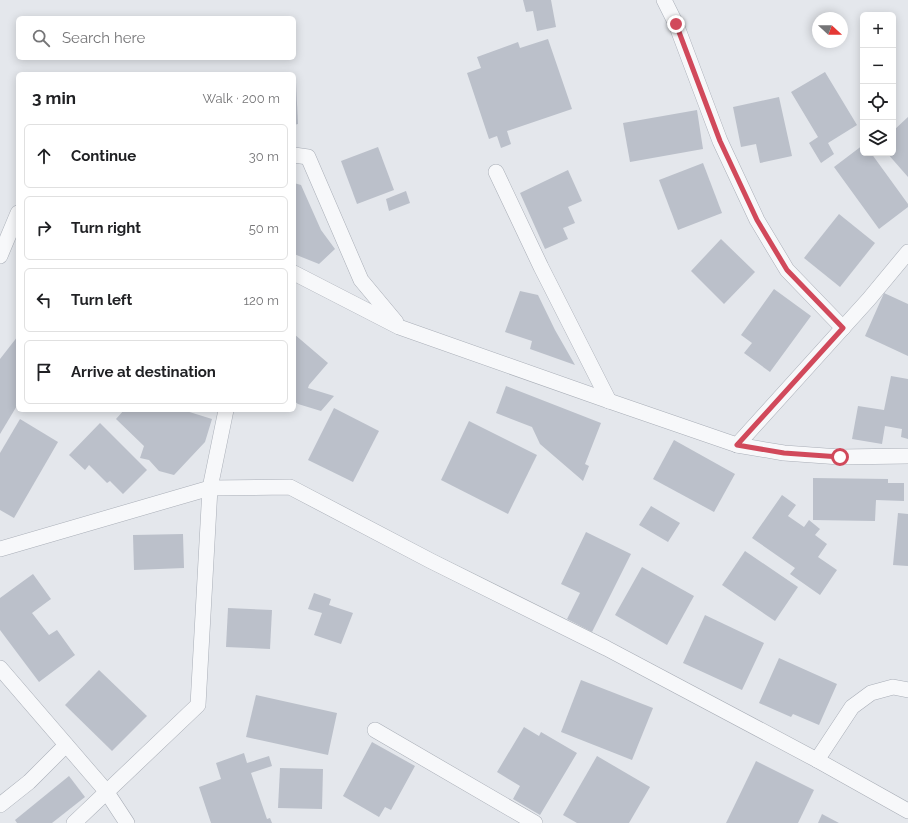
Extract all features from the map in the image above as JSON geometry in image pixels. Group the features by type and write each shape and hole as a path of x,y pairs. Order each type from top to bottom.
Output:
{"street":[{"path":"664,0 676,24 720,141 757,220 787,270 843,328"},
{"path":"296,155 308,157 361,280 399,327"},
{"path":"496,172 541,267 609,402"},
{"path":"0,256 16,218"},
{"path":"737,445 869,299 908,252"},
{"path":"296,274 399,327 609,402 737,445 784,453 840,457 908,456"},
{"path":"74,823 198,705 210,488 226,412"},
{"path":"0,550 210,488 290,487 431,561 606,648 817,760 908,811"},
{"path":"0,668 106,791 127,823"},
{"path":"817,760 852,707 871,693 893,687 908,690"},
{"path":"375,730 535,823"},
{"path":"0,805 28,782 66,745"}],"building":[{"path":"523,0 551,0 556,27 537,31 533,11 526,12"},
{"path":"548,39 572,109 507,131 511,144 501,148 497,136 489,139 467,73 481,68 477,57 518,42 520,48"},
{"path":"825,72 857,125 828,143 834,154 821,163 809,143 818,137 791,92"},
{"path":"296,83 298,124 296,124"},
{"path":"779,97 792,156 760,163 756,144 741,147 733,107"},
{"path":"697,110 703,149 630,162 623,123"},
{"path":"908,117 908,177 890,156 896,156 896,128"},
{"path":"378,147 394,190 357,204 341,161"},
{"path":"860,147 860,156 873,156 908,204 908,207 879,229 834,167"},
{"path":"703,163 722,213 678,230 659,180"},
{"path":"568,170 582,201 568,207 575,223 563,228 568,239 545,249 520,193"},
{"path":"296,184 301,185 321,230 335,249 319,264 296,255"},
{"path":"406,191 410,203 389,211 386,199"},
{"path":"839,214 875,243 840,287 804,258"},
{"path":"721,239 755,272 724,304 691,271"},
{"path":"774,289 811,316 770,372 744,353 752,343 741,335"},
{"path":"520,291 538,295 555,330 575,365 530,349 532,341 505,332"},
{"path":"884,293 908,304 908,356 865,336"},
{"path":"296,336 328,363 308,388 334,396 321,411 296,402"},
{"path":"16,339 16,407 0,434 0,359"},
{"path":"891,376 908,379 908,439 901,437 902,429 885,426 882,444 852,439 858,406 884,410"},
{"path":"506,386 601,423 585,464 589,466 583,481 540,444 532,427 496,413"},
{"path":"334,408 379,431 353,482 308,460"},
{"path":"122,412 189,412 212,419 205,442 174,475 159,471 149,460 140,458 144,446 116,419"},
{"path":"20,419 58,442 14,518 0,510 0,453"},
{"path":"469,421 537,455 508,514 441,480"},
{"path":"100,423 147,470 123,494 110,481 107,483 89,465 85,470 69,455"},
{"path":"674,440 735,474 714,512 653,479"},
{"path":"813,478 888,479 888,483 904,483 904,501 876,500 875,521 813,520"},
{"path":"782,495 796,505 788,516 804,527 809,520 820,529 815,535 827,544 818,557 837,570 820,595 790,574 795,568 752,538"},
{"path":"651,506 680,523 668,542 639,525"},
{"path":"898,513 908,514 908,566 893,565"},
{"path":"586,532 631,554 592,632 567,619 580,593 561,584"},
{"path":"183,534 184,568 134,570 133,535"},
{"path":"745,551 798,587 775,621 722,585"},
{"path":"642,567 694,596 667,645 615,615"},
{"path":"33,574 51,599 32,613 49,635 57,630 75,655 39,682 0,630 0,598"},
{"path":"314,593 331,599 329,605 353,613 341,644 314,635 322,613 308,609"},
{"path":"228,608 272,610 270,649 226,647"},
{"path":"705,615 764,643 742,690 683,663"},
{"path":"779,658 837,684 819,725 793,714 791,717 759,703"},
{"path":"99,670 147,716 112,751 65,705"},
{"path":"581,680 653,708 632,760 561,732"},
{"path":"256,695 337,713 328,755 246,737"},
{"path":"524,727 539,736 541,732 577,753 540,815 513,799 520,786 497,772"},
{"path":"372,742 415,766 391,810 385,807 379,817 343,796"},
{"path":"244,753 247,763 269,756 272,766 251,773 267,819 270,818 272,823 211,823 199,787 221,779 216,763"},
{"path":"597,756 650,787 629,823 577,823 563,815"},
{"path":"756,761 814,790 798,823 726,823"},
{"path":"280,768 323,769 322,809 278,808"},
{"path":"69,776 85,797 52,823 17,823 15,820"},
{"path":"822,814 839,823 818,823"}],"route":[{"path":"676,24 720,141 757,220 787,270 843,328 737,445 784,453 840,457"}]}
